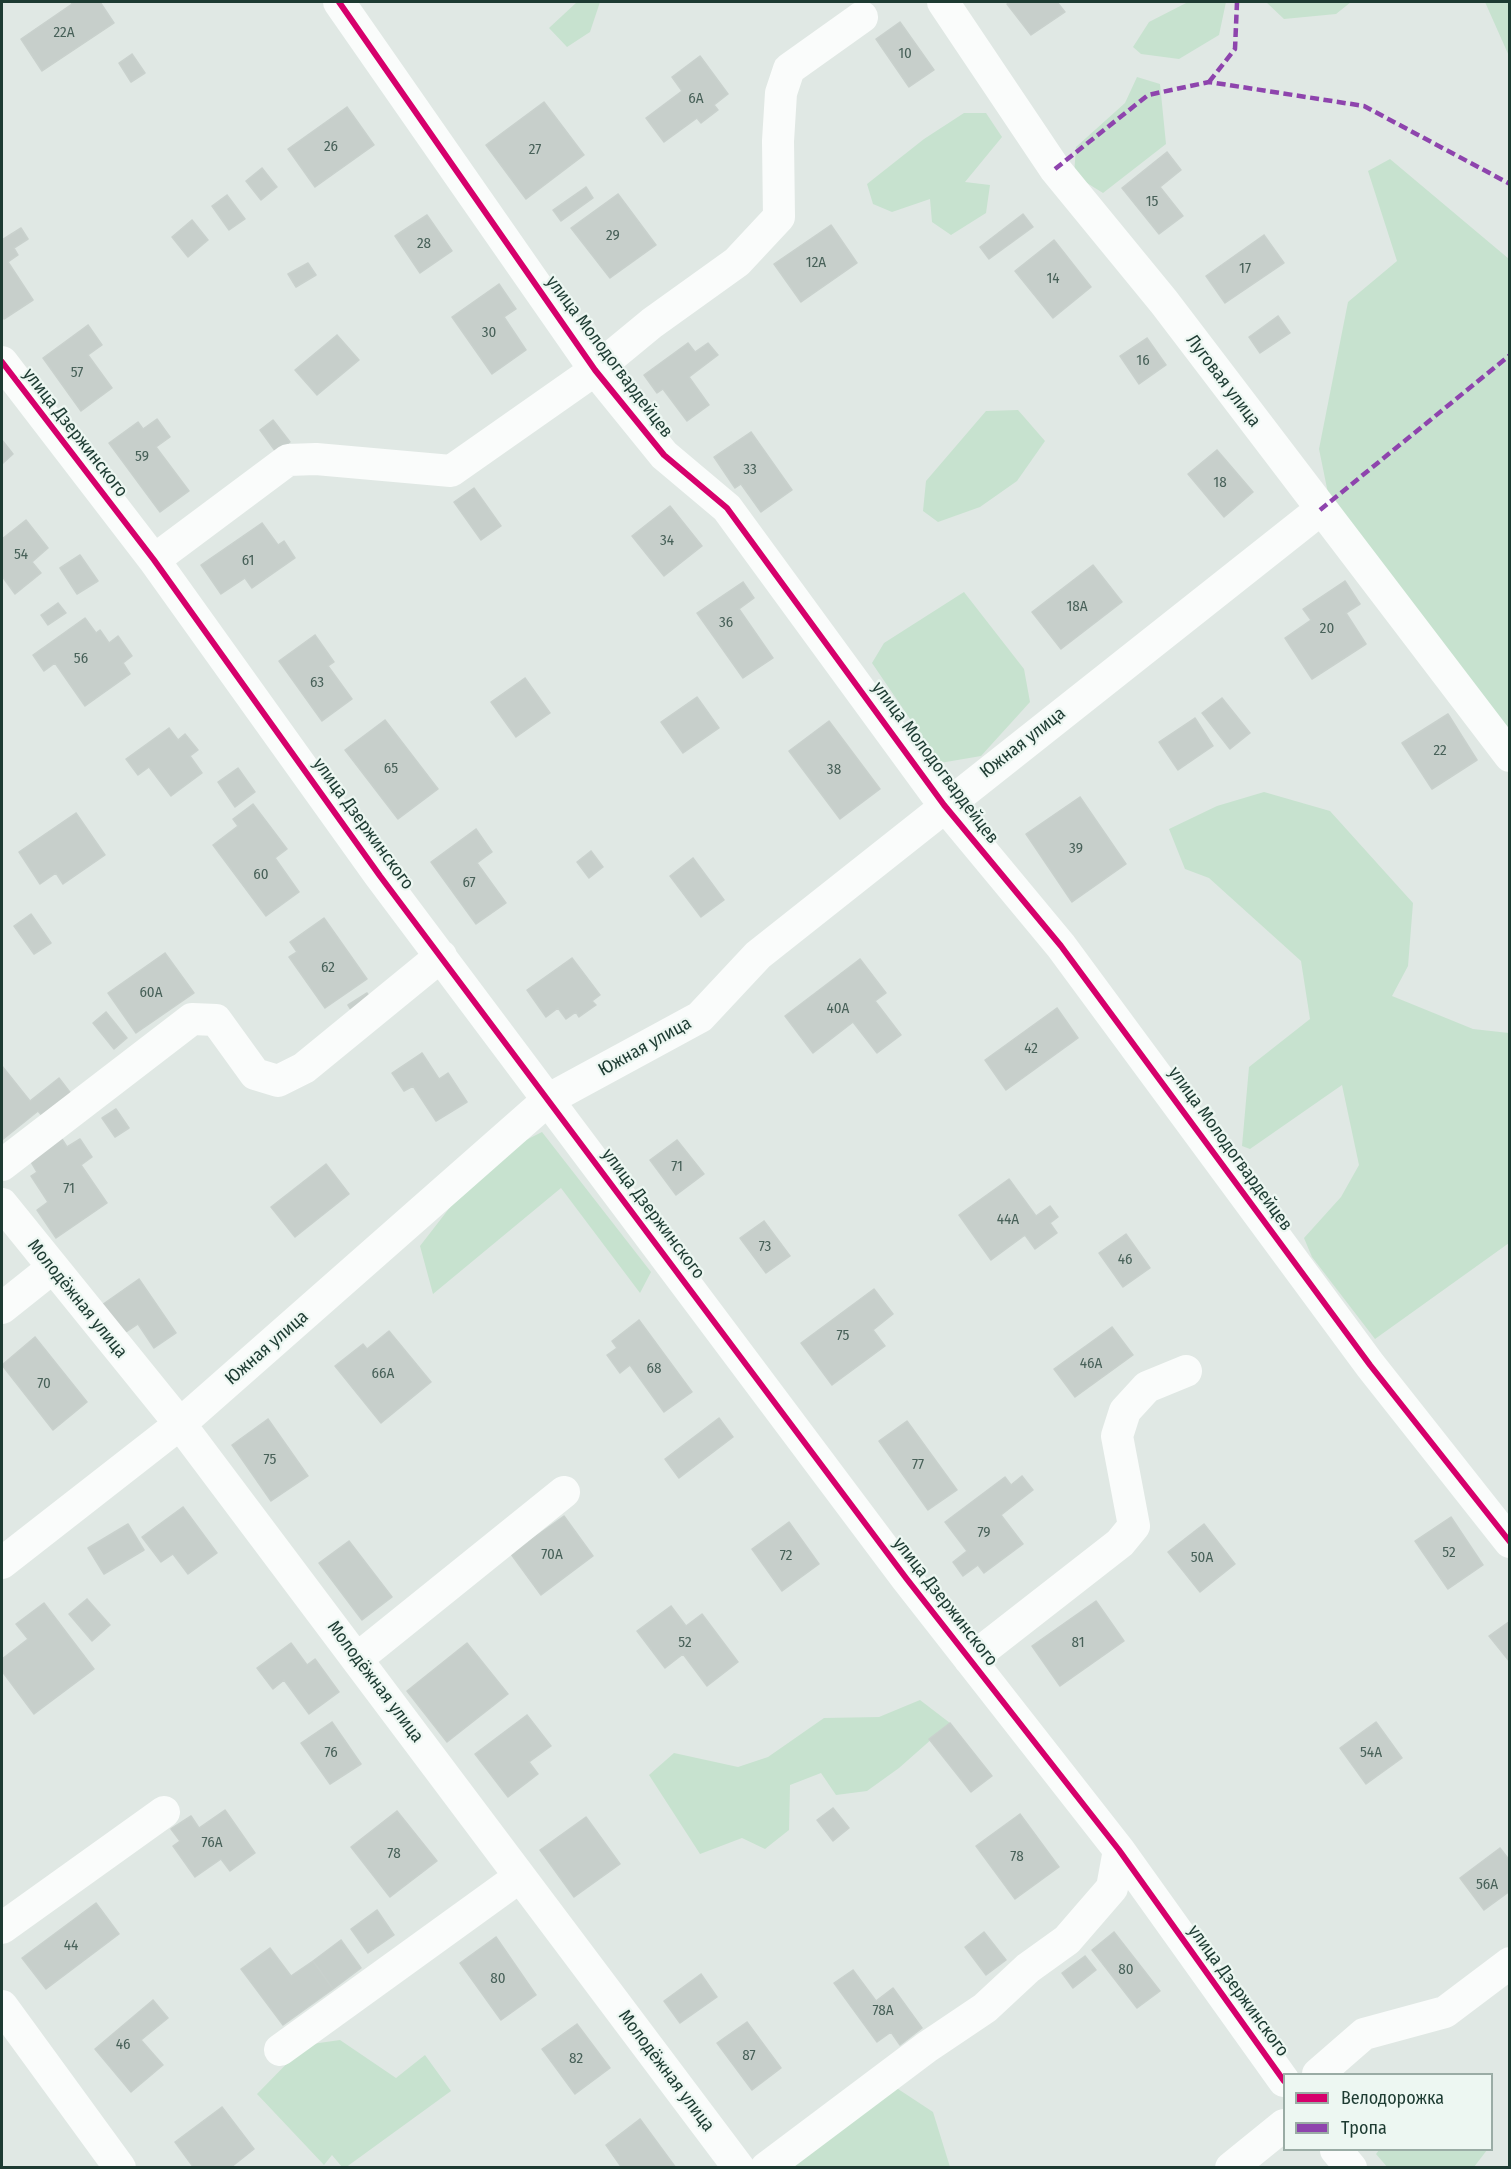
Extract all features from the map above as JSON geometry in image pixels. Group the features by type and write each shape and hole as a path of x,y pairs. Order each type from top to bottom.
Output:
{"street":[{"name":"улица Молодогвардейцев","path":"339,2 595,370 664,454 727,508 944,805 1061,946 1370,1365 1509,1542"},
{"name":"Луговая улица","path":"944,2 1055,169 1164,302 1509,756"},
{"path":"154,560 288,459 316,459 451,471 595,370 652,323 737,262 779,217 780,105 781,93 789,69 862,17"},
{"name":"улица Дзержинского","path":"2,362 154,560 380,876 970,1660 1119,1850 1283,2080"},
{"name":"Южная улица","path":"2,1563 180,1424 549,1099 700,1017 758,955 944,805 1320,510"},
{"path":"2,1165 192,1019 216,1020 255,1074 278,1081 304,1068 441,956"},
{"name":"Молодёжная улица","path":"2,1204 51,1269 180,1424 739,2168"},
{"path":"2,1308 51,1269"},
{"path":"970,1660 1120,1543 1134,1526 1117,1436 1125,1411 1147,1387 1186,1371"},
{"path":"358,1658 564,1492"},
{"path":"2,1929 164,1812"},
{"path":"766,2168 927,2047 985,2008 1028,1968 1067,1940 1112,1888 1119,1850"},
{"path":"280,2050 519,1878"},
{"path":"1319,2073 1364,2034 1445,2012 1509,1963"},
{"path":"2,2006 120,2168"},
{"path":"1231,2168 1283,2126"},
{"path":"1337,2151 1351,2168"}],"green space":[{"path":"577,2 600,2 590,32 567,47 549,28"},
{"path":"1188,2 1226,2 1219,35 1179,59 1141,54 1133,47 1149,22"},
{"path":"1266,2 1351,2 1336,14 1284,19"},
{"path":"1485,2 1509,2 1509,56"},
{"path":"1137,77 1160,84 1166,144 1103,193 1074,175 1076,147 1125,103"},
{"path":"964,113 986,113 1002,137 965,182 990,185 986,213 951,235 932,222 930,199 892,212 873,204 867,184 924,139"},
{"path":"1390,159 1509,259 1509,746 1331,508 1319,449 1348,302 1397,261 1368,171"},
{"path":"1018,410 1045,441 1017,481 980,507 938,522 923,511 926,481 986,411"},
{"path":"964,592 1024,669 1030,702 981,756 940,763 872,663 884,643"},
{"path":"1264,792 1330,811 1413,903 1408,966 1392,996 1473,1029 1509,1033 1509,1243 1375,1339 1312,1257 1304,1238 1341,1197 1359,1165 1342,1085 1250,1149 1242,1146 1249,1067 1310,1019 1301,961 1209,878 1185,869 1169,829 1217,806"},
{"path":"542,1132 651,1272 640,1293 561,1188 433,1294 420,1246 451,1206 524,1141"},
{"path":"920,1700 950,1723 899,1768 867,1791 836,1795 821,1773 790,1785 789,1830 765,1849 742,1838 700,1854 649,1775 674,1753 738,1767 768,1757 824,1718 879,1717"},
{"path":"340,2040 396,2078 425,2055 451,2091 345,2168 332,2155 324,2165 257,2094 305,2045"},
{"path":"895,2087 933,2112 950,2167 790,2168"},
{"path":"1378,2151 1486,2151 1474,2167 1388,2168 1376,2154"}],"building":[{"path":"71,2 100,2 114,23 42,71 21,39 72,4"},
{"path":"1010,2 1057,2 1065,12 1031,35 1007,4"},
{"path":"900,22 934,70 909,87 876,39"},
{"path":"132,54 145,73 131,82 119,63"},
{"path":"700,56 728,94 714,105 718,110 701,123 697,118 664,142 646,118 682,91 672,77"},
{"path":"544,102 584,155 526,199 486,145"},
{"path":"347,107 374,145 315,187 288,149"},
{"path":"1167,152 1181,170 1160,187 1183,216 1159,234 1122,188"},
{"path":"262,168 277,187 261,200 246,181"},
{"path":"586,187 593,198 561,221 553,210"},
{"path":"618,194 656,245 610,278 571,228"},
{"path":"227,195 245,219 229,230 212,206"},
{"path":"1023,214 1033,227 989,259 980,247"},
{"path":"427,215 452,251 420,273 395,236"},
{"path":"192,220 208,240 188,257 172,237"},
{"path":"831,225 857,263 801,302 774,264"},
{"path":"21,228 28,239 14,248 18,255 8,262 33,300 4,319 2,314 2,240"},
{"path":"1264,235 1284,263 1225,303 1206,276"},
{"path":"1054,240 1091,287 1053,318 1015,271"},
{"path":"308,263 316,275 296,287 288,274"},
{"path":"499,284 516,309 504,317 526,350 492,374 452,317"},
{"path":"1278,316 1290,333 1260,353 1249,337"},
{"path":"88,325 102,345 88,355 112,388 81,411 43,358"},
{"path":"337,335 359,360 317,395 295,370"},
{"path":"1147,338 1166,365 1139,384 1120,356"},
{"path":"688,343 695,352 708,343 718,355 689,377 709,405 687,421 663,389 657,393 644,375"},
{"path":"157,419 170,437 156,447 189,491 160,512 109,443 138,422 143,429"},
{"path":"273,420 290,442 276,452 260,430"},
{"path":"751,432 792,490 761,512 741,484 735,488 714,457"},
{"path":"2,440 13,454 2,464"},
{"path":"1217,450 1253,492 1224,517 1188,474"},
{"path":"474,488 501,526 481,540 454,502"},
{"path":"670,506 702,546 664,576 632,536"},
{"path":"26,520 48,548 32,562 41,573 15,594 2,576 2,539"},
{"path":"262,523 278,545 284,541 295,558 252,588 245,578 221,594 201,565"},
{"path":"80,555 98,581 77,594 60,568"},
{"path":"1093,565 1122,602 1061,649 1032,612"},
{"path":"1345,581 1360,604 1346,613 1366,644 1312,679 1285,638 1311,620 1303,609"},
{"path":"743,582 754,598 739,609 773,658 743,678 697,613"},
{"path":"58,603 66,613 48,625 41,615"},
{"path":"85,618 96,633 100,630 109,643 118,636 132,656 123,663 130,674 85,706 55,663 44,671 33,655"},
{"path":"315,635 334,662 328,666 352,699 322,721 279,661"},
{"path":"525,678 550,713 516,737 491,702"},
{"path":"697,697 719,728 683,753 661,722"},
{"path":"1222,698 1250,733 1230,749 1202,713"},
{"path":"1448,714 1477,760 1432,789 1402,743"},
{"path":"1195,718 1213,746 1178,770 1159,742"},
{"path":"385,720 438,789 398,819 345,750"},
{"path":"829,721 880,789 840,819 789,751"},
{"path":"169,728 178,740 185,734 198,750 190,756 202,773 171,796 149,767 138,775 126,759"},
{"path":"238,768 255,792 235,807 218,782"},
{"path":"1080,797 1126,864 1072,902 1026,834"},
{"path":"253,804 287,849 275,858 299,892 266,916 213,845 238,826 233,819"},
{"path":"76,813 105,855 63,884 56,873 40,884 19,852"},
{"path":"476,829 492,852 477,863 506,903 476,924 431,862"},
{"path":"591,851 603,867 589,878 577,862"},
{"path":"693,858 724,900 701,917 670,876"},
{"path":"31,914 51,943 34,954 14,926"},
{"path":"324,918 367,979 325,1008 289,957 297,952 290,942"},
{"path":"165,953 194,993 136,1033 108,993"},
{"path":"572,958 600,995 592,1001 596,1005 579,1017 576,1012 566,1019 558,1008 546,1017 527,990"},
{"path":"860,959 886,993 875,1001 901,1035 877,1053 853,1022 813,1053 785,1016"},
{"path":"367,993 374,1004 355,1016 348,1005"},
{"path":"1057,1008 1078,1038 1006,1090 985,1060"},
{"path":"106,1012 127,1038 114,1049 93,1023"},
{"path":"422,1053 439,1079 448,1073 467,1102 436,1121 413,1086 404,1091 392,1073"},
{"path":"2,1066 30,1101 59,1078 72,1095 44,1118 38,1111 2,1140"},
{"path":"116,1109 129,1128 115,1137 102,1118"},
{"path":"62,1139 67,1147 80,1139 92,1157 81,1165 107,1203 56,1238 37,1210 48,1202 31,1176 37,1172 30,1160"},
{"path":"677,1140 704,1174 676,1195 650,1160"},
{"path":"326,1164 349,1194 295,1237 271,1207"},
{"path":"1009,1179 1036,1216 1050,1206 1058,1217 1050,1223 1057,1233 1035,1249 1025,1235 991,1260 959,1215"},
{"path":"764,1221 790,1256 766,1273 740,1238"},
{"path":"1126,1234 1150,1268 1123,1287 1099,1253"},
{"path":"139,1279 176,1333 154,1348 138,1324 120,1336 99,1307"},
{"path":"874,1289 893,1314 873,1330 885,1346 832,1385 801,1343"},
{"path":"639,1320 692,1392 664,1412 630,1365 620,1373 607,1355 617,1348 612,1341"},
{"path":"1112,1327 1133,1355 1075,1397 1054,1369"},
{"path":"389,1331 431,1382 381,1423 335,1366 363,1344 367,1349"},
{"path":"35,1337 87,1402 53,1430 2,1365"},
{"path":"719,1418 733,1437 679,1478 665,1459"},
{"path":"268,1419 308,1476 271,1501 232,1445"},
{"path":"907,1421 957,1490 928,1510 879,1441"},
{"path":"1022,1476 1033,1490 1001,1515 1023,1544 984,1573 978,1565 963,1576 953,1562 967,1551 945,1522 1005,1477 1011,1485"},
{"path":"183,1507 217,1553 188,1574 173,1554 161,1562 142,1537"},
{"path":"564,1516 593,1556 541,1595 511,1554"},
{"path":"1451,1517 1483,1565 1448,1589 1415,1541"},
{"path":"789,1522 819,1564 782,1591 752,1549"},
{"path":"128,1524 144,1550 104,1574 88,1548"},
{"path":"1204,1524 1235,1564 1200,1592 1168,1552"},
{"path":"349,1541 392,1597 362,1620 319,1563"},
{"path":"87,1599 110,1625 92,1641 69,1614"},
{"path":"1096,1601 1124,1641 1060,1686 1032,1646"},
{"path":"44,1603 94,1669 34,1714 2,1671 2,1659 28,1639 16,1624"},
{"path":"671,1606 686,1626 702,1614 738,1662 707,1686 683,1654 665,1668 637,1631"},
{"path":"1510,1621 1510,1662 1489,1636"},
{"path":"291,1643 307,1665 315,1659 339,1692 309,1714 284,1680 273,1689 257,1668"},
{"path":"467,1643 508,1694 447,1742 407,1691"},
{"path":"527,1715 551,1746 529,1762 538,1774 508,1797 475,1754"},
{"path":"332,1722 361,1764 330,1784 301,1743"},
{"path":"1376,1722 1402,1758 1366,1784 1340,1748"},
{"path":"950,1723 992,1776 971,1792 929,1739"},
{"path":"833,1808 849,1828 833,1841 817,1820"},
{"path":"225,1810 255,1853 230,1871 221,1859 195,1877 173,1846 180,1841 171,1829 191,1816 199,1828"},
{"path":"397,1811 437,1861 390,1897 351,1847"},
{"path":"1020,1814 1059,1867 1015,1899 976,1846"},
{"path":"586,1817 620,1864 574,1897 540,1850"},
{"path":"1500,1848 1510,1861 1510,1891 1484,1910 1460,1878"},
{"path":"96,1903 119,1934 46,1989 22,1958"},
{"path":"377,1910 394,1935 368,1953 351,1929"},
{"path":"984,1932 1006,1960 986,1975 965,1947"},
{"path":"1114,1932 1160,1991 1137,2008 1092,1950"},
{"path":"496,1937 536,1995 501,2020 460,1963"},
{"path":"341,1940 361,1968 333,1989 313,1961"},
{"path":"270,1948 291,1976 313,1961 333,1989 283,2025 241,1969"},
{"path":"1085,1956 1096,1970 1073,1988 1062,1973"},
{"path":"853,1970 876,2001 893,1988 922,2028 900,2045 891,2032 877,2042 834,1983"},
{"path":"701,1974 717,1997 680,2023 664,2001"},
{"path":"153,2000 168,2018 141,2040 163,2065 131,2092 95,2049"},
{"path":"747,2022 781,2068 752,2090 717,2043"},
{"path":"577,2024 610,2068 575,2094 542,2049"},
{"path":"222,2107 254,2149 230,2168 194,2168 175,2142"},
{"path":"640,2119 676,2168 622,2168 606,2145"}],"marked path":[{"path":"1209,82 1235,49 1237,2"},
{"path":"1055,169 1148,95 1209,82 1364,106 1510,184"},
{"path":"1320,510 1510,355"}],"cycle path":[{"path":"339,2 595,370 664,455 727,508 944,805 1061,946 1370,1365 1510,1542"},
{"path":"2,362 154,560 380,876 906,1578 1119,1850 1283,2080"}]}
